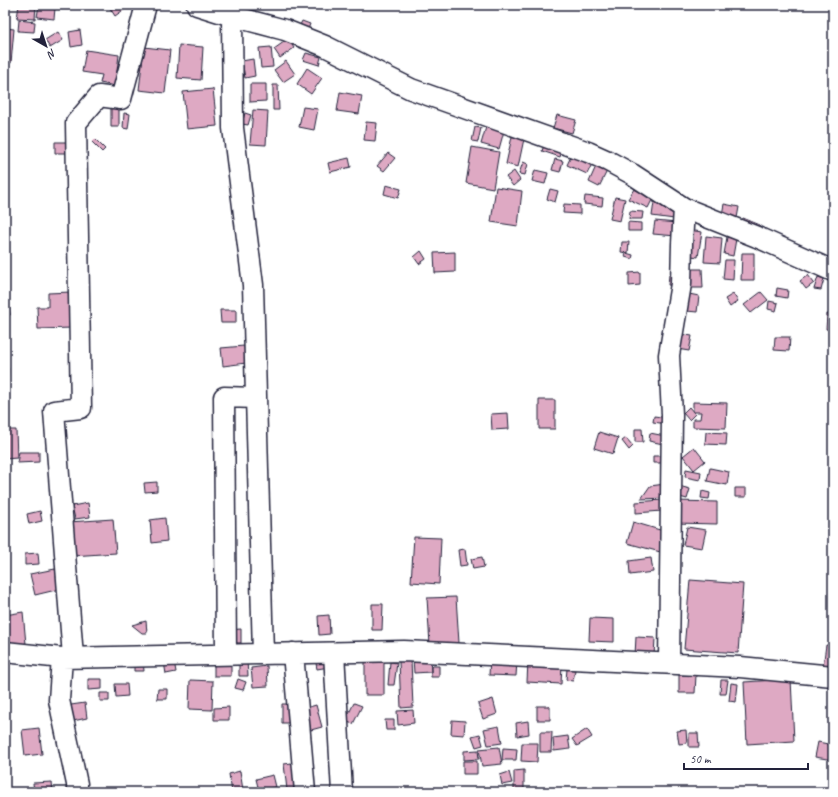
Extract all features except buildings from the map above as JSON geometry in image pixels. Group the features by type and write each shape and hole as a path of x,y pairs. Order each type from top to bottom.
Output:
{"street":[{"path":"77,792 77,784 59,700 67,657 54,411 81,408 76,123 99,96 121,99 146,5"},
{"path":"197,5 285,30 325,46 411,89 595,155 632,174 684,208 757,237 833,271"},
{"path":"232,16 233,128 253,285 263,654"},
{"path":"669,663 672,415 669,355 681,284 684,208"},
{"path":"226,654 224,397 256,398"},
{"path":"5,652 67,657 404,651 740,667 833,676"},
{"path":"294,653 306,792"},
{"path":"334,653 342,792"}]}
